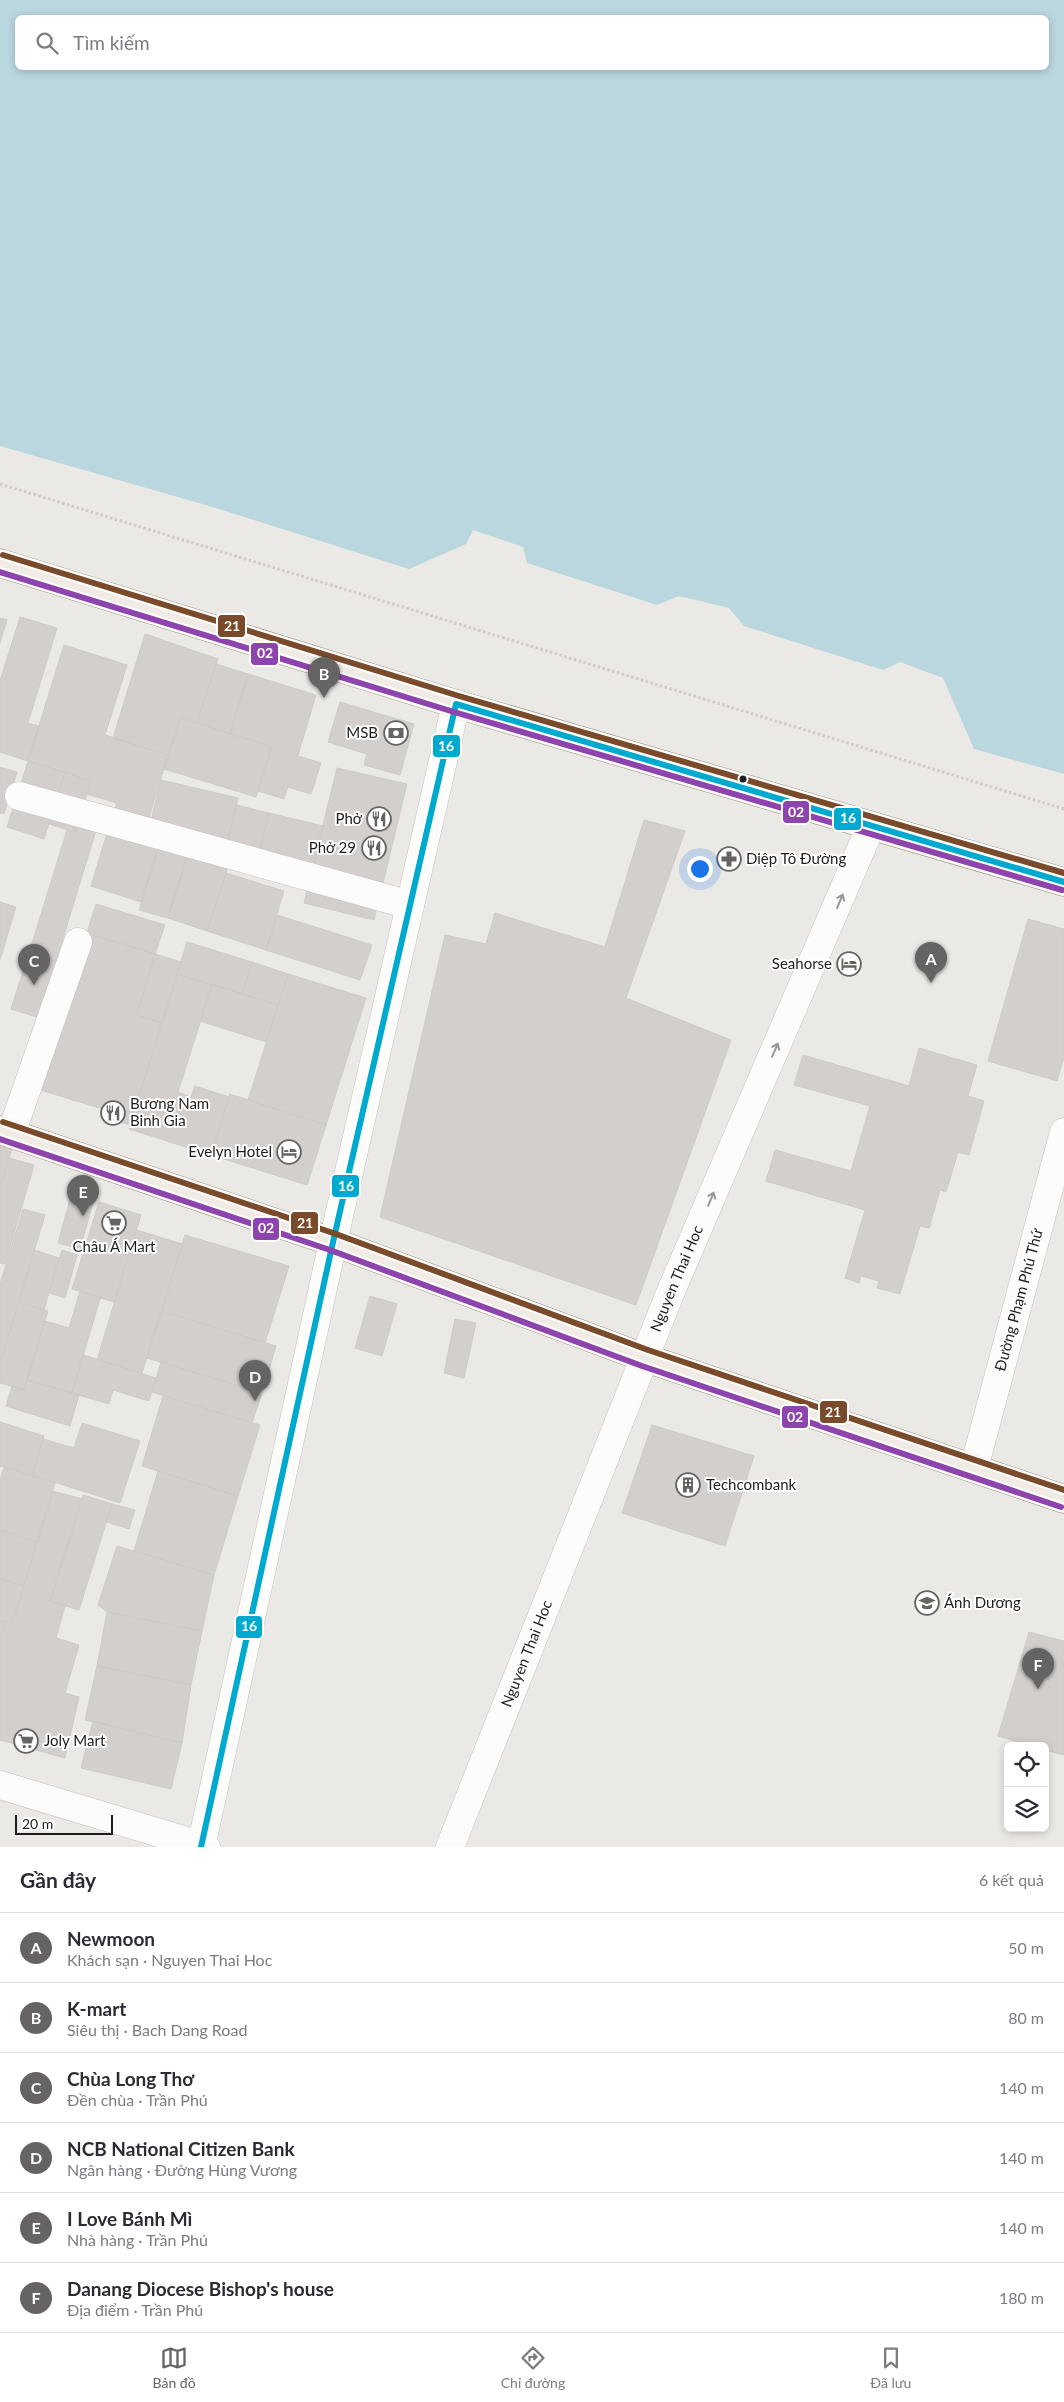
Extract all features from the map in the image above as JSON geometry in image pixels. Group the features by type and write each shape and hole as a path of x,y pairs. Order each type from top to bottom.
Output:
{"main road":[{"path":"0,563 456,704 1064,882"},
{"path":"6,1132 333,1242 645,1358 1064,1499"}],"street":[{"path":"0,1785 203,1846 333,1242 456,704"},
{"path":"19,796 410,905"},
{"name":"Nguyen Thai Hoc","path":"450,1847 671,1291 871,826"},
{"path":"6,1132 78,942"},
{"name":"Đường Phạm Phú Thứ","path":"974,1468 1064,1132"}],"path":[{"path":"0,484 1064,809"}],"water":[{"path":"0,0 1064,0 1064,774 974,749 943,678 900,662 883,670 744,626 729,608 679,596 657,605 527,563 523,547 473,530 466,544 409,569 216,508 0,446"}],"building":[{"path":"20,617 57,628 28,723 39,726 28,761 0,752 0,681"},
{"path":"0,618 7,620 0,643"},
{"path":"145,634 218,659 197,723 180,718 168,755 113,738"},
{"path":"64,645 127,665 105,735 168,755 145,831 111,820 117,803 87,794 91,781 28,761"},
{"path":"216,664 248,674 230,734 197,723"},
{"path":"248,674 316,695 298,755 230,734"},
{"path":"340,702 414,724 400,775 364,765 367,754 328,742"},
{"path":"180,718 272,746 256,797 164,769"},
{"path":"271,748 321,763 311,794 288,787 284,799 258,791"},
{"path":"28,761 65,772 44,839 7,827"},
{"path":"0,767 17,772 4,814 0,813"},
{"path":"337,768 407,784 374,920 304,903"},
{"path":"65,772 91,781 75,832 49,824"},
{"path":"161,780 238,798 227,843 150,824"},
{"path":"83,805 102,811 56,961 29,953 67,830 75,832"},
{"path":"236,805 269,813 257,861 225,854"},
{"path":"269,813 323,826 312,874 257,861"},
{"path":"111,820 162,836 141,902 91,886"},
{"path":"644,820 685,831 626,998 731,1040 636,1305 380,1217 445,935 486,944 495,913 605,947"},
{"path":"162,837 190,846 168,918 139,910"},
{"path":"190,846 231,858 207,931 168,918"},
{"path":"226,873 284,891 266,950 207,931"},
{"path":"0,902 16,907 0,960"},
{"path":"96,904 165,925 155,954 87,933"},
{"path":"277,915 372,945 360,980 266,950"},
{"path":"1028,919 1064,929 1064,1057 1057,1081 988,1061"},
{"path":"83,932 155,954 137,1015 162,1023 130,1125 104,1117 106,1110 34,1088"},
{"path":"187,942 252,962 242,994 177,974"},
{"path":"29,953 58,961 40,1018 11,1009"},
{"path":"155,954 181,962 162,1023 137,1015"},
{"path":"252,962 288,974 278,1005 242,994"},
{"path":"177,974 212,985 178,1092 191,1097 195,1086 229,1097 211,1155 129,1129"},
{"path":"288,974 366,998 326,1125 248,1100"},
{"path":"212,984 278,1005 266,1042 200,1021"},
{"path":"919,1048 977,1065 968,1096 984,1101 969,1155 958,1152 946,1192 940,1190 929,1228 920,1226 900,1294 877,1288 879,1281 861,1276 859,1283 845,1278 865,1210 766,1181 775,1150 851,1171 870,1106 794,1085 803,1055 909,1086"},
{"path":"230,1094 326,1125 307,1185 211,1155"},
{"path":"0,1145 12,1148 0,1187"},
{"path":"9,1158 34,1165 5,1264 0,1263 0,1187"},
{"path":"72,1192 94,1199 80,1249 58,1243"},
{"path":"99,1202 141,1215 114,1302 72,1289"},
{"path":"23,1209 45,1215 0,1364 0,1284"},
{"path":"136,1230 182,1244 142,1373 97,1360"},
{"path":"185,1235 289,1266 265,1343 162,1311"},
{"path":"34,1250 59,1258 44,1310 19,1302"},
{"path":"62,1250 77,1255 65,1298 49,1293"},
{"path":"80,1291 102,1298 100,1299 72,1393 27,1380 45,1321 69,1328"},
{"path":"370,1296 397,1304 382,1356 355,1348"},
{"path":"19,1302 48,1311 24,1390 0,1383 0,1364"},
{"path":"162,1311 276,1346 262,1393 147,1358"},
{"path":"455,1319 476,1323 464,1378 444,1373"},
{"path":"83,1355 156,1378 149,1401 113,1390 109,1404 72,1393"},
{"path":"161,1362 262,1393 252,1423 152,1392"},
{"path":"27,1380 79,1395 70,1426 6,1406 12,1386 24,1390"},
{"path":"163,1396 260,1425 238,1496 142,1466"},
{"path":"0,1422 44,1436 32,1475 0,1466"},
{"path":"82,1423 140,1441 120,1503 32,1475 43,1439 74,1448"},
{"name":"Techcombank","path":"652,1425 754,1456 725,1546 622,1513"},
{"path":"4,1467 55,1483 37,1542 0,1530 0,1480"},
{"path":"158,1471 238,1496 214,1575 134,1551"},
{"path":"53,1491 82,1499 50,1601 65,1606 56,1638 79,1645 65,1693 79,1697 65,1758 0,1740 0,1638 5,1622 12,1624"},
{"path":"83,1495 112,1504 79,1610 50,1601"},
{"path":"112,1504 135,1510 129,1529 107,1522"},
{"path":"0,1530 37,1542 24,1586 0,1579"},
{"path":"117,1546 214,1575 202,1631 107,1612 98,1605"},
{"path":"0,1579 24,1586 12,1624 0,1621"},
{"path":"107,1612 202,1631 191,1685 97,1666"},
{"path":"0,1621 5,1622 0,1638"},
{"path":"1029,1632 1064,1641 1064,1755 1049,1751 1049,1742 1018,1742 998,1736"},
{"path":"97,1666 191,1685 182,1743 85,1720"},
{"path":"93,1721 182,1743 171,1789 81,1768"}],"transit line":[{"name":"21","path":"3,555 459,696 1064,873"},
{"name":"02","path":"0,572 454,712 1062,890"},
{"name":"16","path":"201,1847 333,1242 456,704 1064,882"},
{"name":"21","path":"3,1122 336,1234 648,1350 1064,1490"},
{"name":"02","path":"0,1139 330,1250 642,1366 1061,1507"}],"place":[{"name":"K-mart","path":"324,698"},
{"name":"MSB","path":"396,733"},
{"name":"Phở","path":"379,819"},
{"name":"Phở 29","path":"374,848"},
{"name":"Diệp Tô Đường","path":"729,859"},
{"name":"Seahorse","path":"849,964"},
{"name":"Newmoon","path":"931,983"},
{"name":"Chùa Long Thơ","path":"34,985"},
{"name":"Bương Nam Binh Gia","path":"113,1113"},
{"name":"Evelyn Hotel","path":"289,1152"},
{"name":"I Love Bánh Mì","path":"83,1216"},
{"name":"Châu Á Mart","path":"114,1223"},
{"name":"NCB National Citizen Bank","path":"255,1401"},
{"name":"Techcombank","path":"688,1485"},
{"name":"Ánh Dương","path":"927,1603"},
{"name":"Danang Diocese Bishop's house","path":"1038,1689"},
{"name":"Joly Mart","path":"26,1741"}]}
